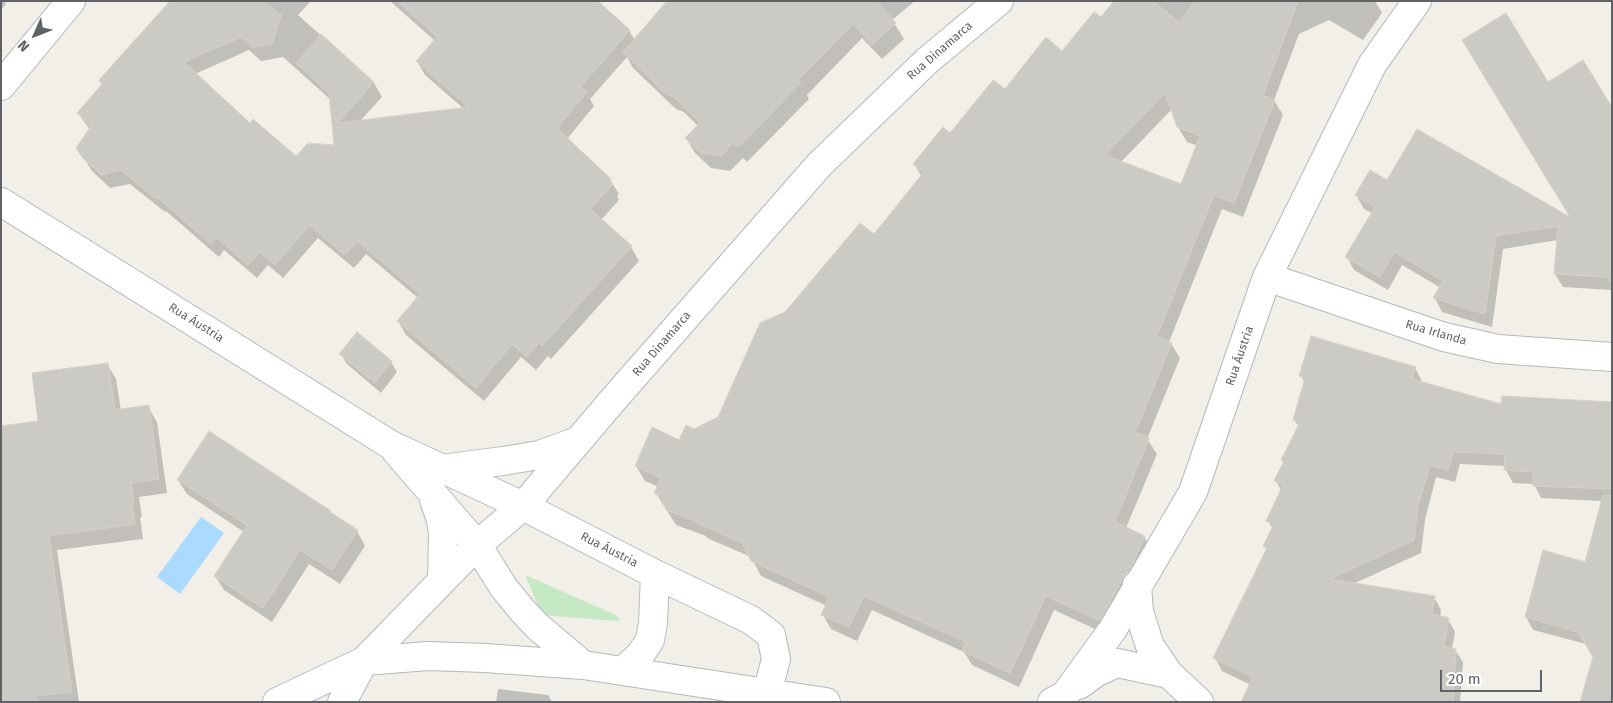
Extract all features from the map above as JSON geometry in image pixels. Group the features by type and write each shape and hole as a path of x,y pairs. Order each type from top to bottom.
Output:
{"street":[{"path":"1,86 71,1"},
{"name":"Rua Dinamarca","path":"342,702 364,661 442,580 523,506 613,400 820,164 928,60 999,1"},
{"name":"Rua Áustria","path":"1059,698 1113,630 1137,585 1193,492 1267,277 1372,65 1418,1"},
{"name":"Rua Áustria","path":"1,202 390,445 436,480 504,588 537,626 583,666"},
{"name":"Rua Irlanda","path":"1267,277 1444,337 1498,349 1612,358"},
{"path":"442,580 443,533 436,480 539,454 579,440"},
{"name":"Rua Áustria","path":"436,480 523,506 655,574 751,620 771,635 776,659 767,693"},
{"path":"623,671 640,655 650,640 653,622 655,574"},
{"path":"1137,585 1139,612 1150,646 1169,674 1199,702"},
{"path":"277,702 364,661 428,656 485,658 583,666 826,702"},
{"path":"1059,698 1097,672 1117,663 1169,674"}],"green space":[{"path":"525,575 616,615 620,620 542,615"}],"water":[{"path":"201,517 224,533 180,594 157,577"}],"building":[{"path":"170,1 264,1 281,15 272,44 252,47 241,37 184,62 250,123 253,119 296,156 308,143 334,145 329,93 296,63 321,34 374,82 338,123 468,107 416,61 437,37 397,1 598,1 630,30 581,86 587,92 557,128 611,179 609,182 612,185 590,209 632,246 542,346 539,343 527,357 512,344 476,388 397,321 420,294 357,241 345,255 309,225 275,265 260,252 248,265 216,237 211,244 157,197 156,199 121,170 101,175 82,157 76,148 91,126 77,113 102,84 99,80"},
{"path":"667,1 876,1 896,23 872,45 853,24 798,80 801,83 738,147 733,143 721,156 701,153 685,138 700,123 674,97 666,94 623,52"},
{"path":"1114,1 1153,1 1179,22 1196,1 1298,1 1263,95 1275,100 1234,203 1214,195 1157,336 1172,343 1135,432 1149,438 1115,522 1145,536 1130,570 1123,578 1100,621 1046,596 1010,673 962,651 966,642 864,596 849,627 821,615 829,597 751,561 742,543 696,521 666,510 662,497 654,493 661,478 635,466 652,427 679,440 686,425 694,429 718,417 760,323 785,312 860,223 874,234 923,173 913,164 943,127 950,133 993,80 1005,89 1046,37 1062,51 1094,12 1101,17","holes":["1165,93 1177,127 1200,136 1181,184 1105,155"]},
{"path":"1506,13 1548,82 1583,60 1612,107 1612,285 1607,277 1554,274 1558,226 1496,236 1485,314 1433,298 1443,281 1394,252 1380,277 1345,257 1375,207 1355,195 1370,170 1387,180 1417,129 1570,217 1462,40"},
{"path":"357,332 392,361 375,383 339,354"},
{"path":"1311,336 1416,367 1412,379 1501,404 1502,396 1612,402 1612,489 1533,486 1533,472 1504,470 1505,454 1453,452 1448,470 1430,465 1418,506 1414,540 1330,579 1435,596 1432,614 1449,618 1444,647 1456,649 1453,702 1241,702 1253,677 1213,658 1267,548 1263,546 1274,524 1266,521 1283,485 1274,481 1284,461 1281,460 1300,422 1293,420 1305,378 1299,376"},
{"path":"108,363 115,410 149,405 159,479 131,483 135,524 49,536 72,692 36,696 38,702 1,702 1,426 38,421 32,373"},
{"path":"209,431 358,530 332,570 300,550 263,608 214,576 247,525 177,480"},
{"path":"1603,495 1612,496 1612,702 1580,702 1593,657 1578,632 1525,617 1543,550 1585,562"}]}
